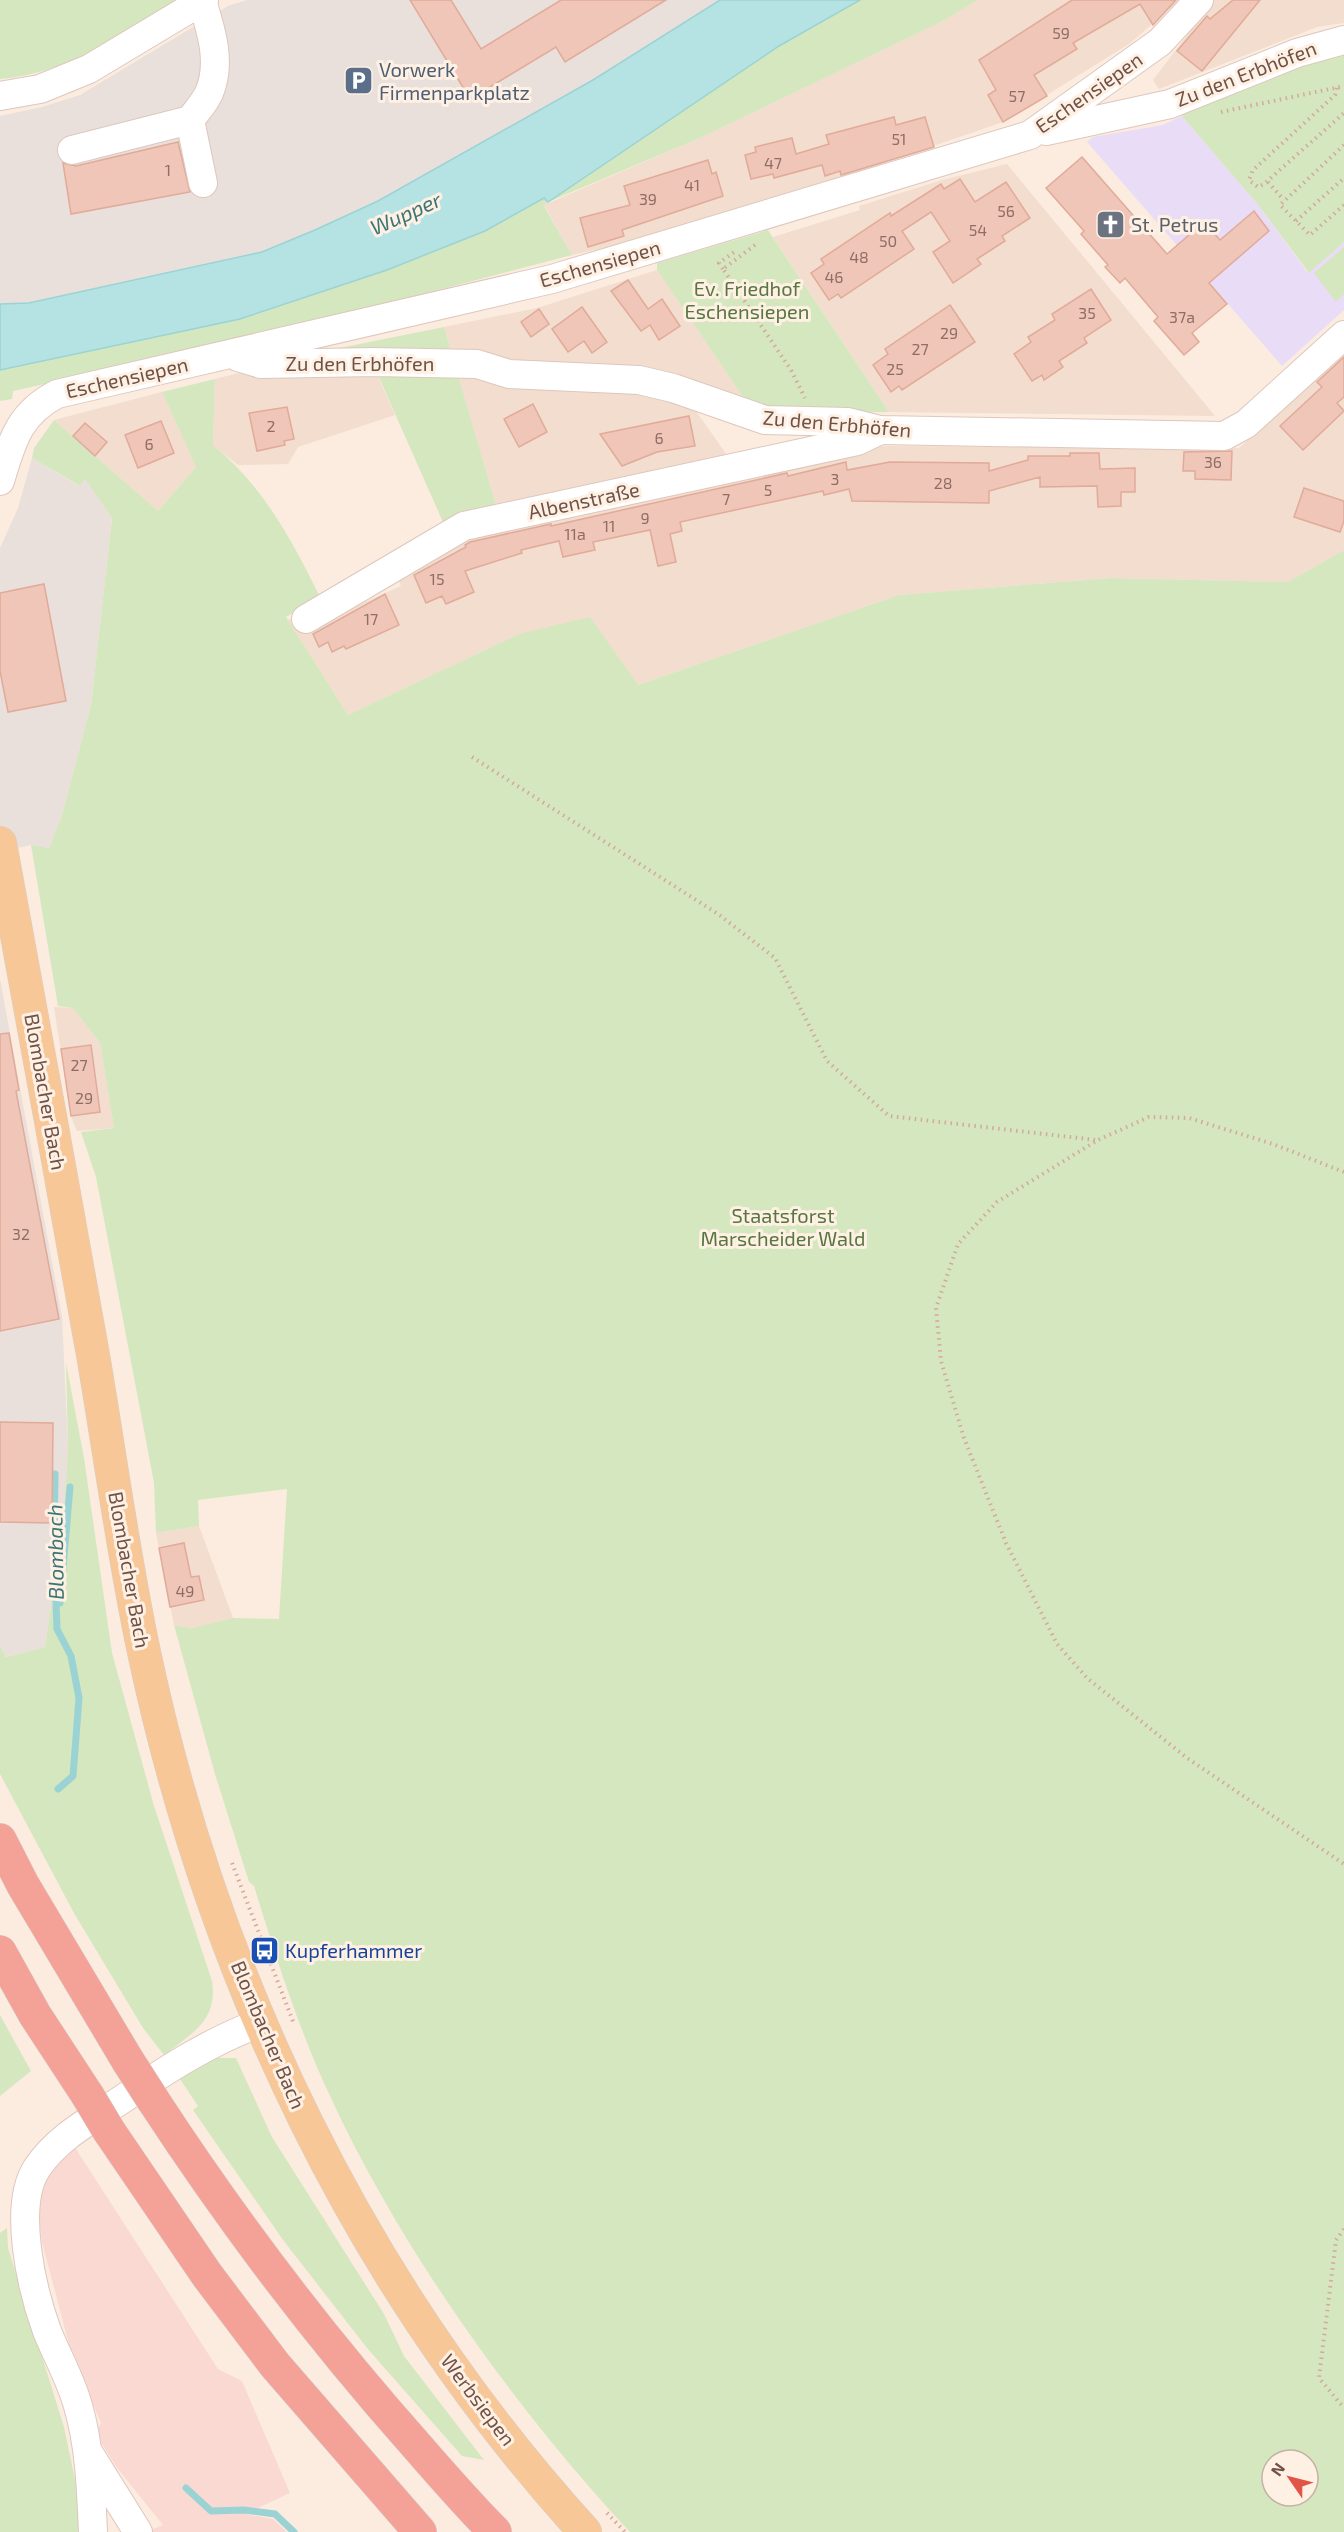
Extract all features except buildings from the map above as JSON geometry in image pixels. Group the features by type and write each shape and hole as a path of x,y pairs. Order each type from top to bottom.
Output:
{"highway":[{"path":"0,1840 23,1885 128,2061 203,2176 375,2400 495,2532"},
{"path":"0,1952 35,2015 207,2275 275,2365 420,2532"}],"main road":[{"name":"Blombacher Bach","path":"0,843 144,1655 181,1799 202,1869 260,2023 347,2203 381,2260"},
{"name":"Werbsiepen","path":"381,2260 468,2390 594,2521"}],"street":[{"path":"0,96 40,89 89,69 203,0 213,36 216,62 209,93 190,120 72,150"},
{"name":"Eschensiepen","path":"0,481 9,428 57,393 552,279 1029,135 1122,72 1160,42 1199,0"},
{"name":"Zu den Erbhöfen","path":"1029,135 1170,104 1297,53 1344,40"},
{"name":"Zu den Erbhöfen","path":"1122,72 1132,91 1148,107"},
{"path":"190,120 202,183"},
{"name":"Zu den Erbhöfen","path":"230,354 261,364 374,362 477,364 510,374 639,380 673,387 765,420 848,422 880,430 1224,436 1246,424 1344,335"},
{"name":"Albenstraße","path":"306,619 464,526 856,441 880,430"},
{"path":"93,2532 88,2453 78,2405 46,2328 26,2246 24,2222 27,2197 36,2169 68,2135 173,2066 224,2036 260,2023"},
{"path":"88,2453 138,2532"}],"path":[{"path":"1209,115 1344,86"},
{"path":"1337,88 1335,95 1249,175 1249,180 1258,187 1268,182 1344,113"},
{"path":"1344,145 1280,205 1310,235 1344,205"},
{"path":"1296,221 1344,178"},
{"path":"1268,182 1284,200"},
{"path":"723,269 756,244 771,214"},
{"path":"719,263 791,370 809,405 813,421"},
{"path":"472,757 718,914 775,958 827,1061 889,1116 1098,1140"},
{"path":"1344,1172 1273,1144 1189,1118 1149,1117 1098,1140 997,1202 958,1244 936,1308 941,1361 964,1438 1006,1543 1057,1644 1087,1678 1187,1758 1344,1864"},
{"path":"227,1852 296,2031"},
{"path":"1344,2229 1336,2240 1319,2378 1344,2408"},
{"path":"594,2521 625,2532"}],"shaded area":[{"path":"247,0 720,0 593,80 378,201 315,230 262,252 29,303 0,304 0,116 42,107 80,95 228,6"},
{"path":"978,0 1180,0 1129,44 1003,122 875,166 875,170 635,241 572,255 544,205 700,138 941,22"},
{"path":"1214,0 1344,0 1344,23 1317,27 1159,89 1153,80"},
{"path":"1182,116 1259,206 1308,273 1344,242 1344,310 1282,366 1087,142 1093,137 1163,125"},
{"path":"1007,164 1215,416 889,412 773,237 860,210 859,206 942,180"},
{"path":"657,270 749,406 675,381 731,461 498,512 444,327 537,308"},
{"path":"1344,354 1344,550 1288,582 1111,578 899,595 638,685 519,634 348,715 288,620 299,616 305,629 401,586 397,574 457,537 874,446 1239,448"},
{"path":"374,368 395,415 298,447 288,464 238,465 213,445 215,379 243,372"},
{"path":"162,392 196,467 158,511 54,420"},
{"path":"32,458 79,486 85,478 112,518 91,705 62,815 49,848 31,845 0,852 0,548 18,508"},
{"path":"0,979 62,1317 68,1447 63,1524 45,1647 6,1657 0,1646"},
{"path":"54,1007 73,1008 100,1043 114,1128 77,1131 71,1116"},
{"path":"199,1526 233,1618 191,1628 174,1625 156,1533"},
{"path":"72,2143 218,2369 242,2381 290,2493 245,2514 273,2519 287,2532 145,2532 163,2525 117,2468 95,2433 101,2423 72,2356 42,2242 39,2220 40,2200 48,2171"}],"green space":[{"path":"0,0 178,0 115,39 71,61 25,76 0,79"},
{"path":"860,0 978,0 941,22 700,138 548,202 779,46"},
{"path":"1344,53 1344,242 1309,273 1259,206 1182,116 1186,110 1297,66"},
{"path":"544,198 548,202 544,206 572,255 253,338 13,391 12,399 0,401 0,370 240,319 387,270 485,231"},
{"name":"Ev. Friedhof Eschensiepen","path":"768,230 889,412 766,413 747,403 657,270 657,263"},
{"path":"1344,247 1344,294 1336,302 1314,273"},
{"path":"444,327 498,512 443,522 369,355 285,359"},
{"name":"Staatsforst Marscheider Wald","path":"215,379 213,445 247,478 275,515 320,597 286,617 348,715 519,634 590,617 638,685 899,595 1111,578 1288,582 1344,550 1344,2532 630,2532 544,2433 503,2380 463,2325 390,2211 330,2096 298,2018 254,1886 249,1882 215,1774 174,1625 191,1628 233,1618 279,1619 287,1489 198,1500 199,1526 156,1533 154,1483 96,1177 81,1132 114,1128 100,1043 73,1008 58,1006 31,845 49,848 62,815 91,705 112,518 85,479 80,486 32,458 34,448 54,420 158,511 196,467 162,392"},
{"path":"66,1363 84,1458 112,1653 154,1806 212,1981 213,1995 207,2016 201,2025 164,2055 143,2028 74,1913 0,1774 0,1646 6,1657 45,1647 63,1524 68,1447"},
{"path":"0,2015 31,2071 0,2096"},
{"path":"210,2058 236,2058 272,2137 384,2314 404,2356 484,2460 462,2456 367,2348 283,2240 193,2110 198,2106 176,2073"},
{"path":"7,2228 8,2248 64,2427 86,2532 0,2532 0,2233"}],"water":[{"name":"Wupper","path":"720,0 860,0 779,46 548,202 544,198 485,231 387,270 240,319 0,370 0,304 29,303 262,252 315,230 378,201 593,80"}],"waterway":[{"name":"Blombach","path":"55,1474 54,1548 57,1629 71,1656 79,1698 73,1776 58,1789"},
{"name":"Blombach","path":"60,1603 70,1487"},
{"name":"Blombach","path":"186,2488 211,2511 244,2510 275,2514 294,2532"}],"place":[{"name":"Vorwerk Firmenparkplatz","path":"358,81"},
{"name":"St. Petrus","path":"1110,225"},
{"name":"Kupferhammer","path":"264,1951"}]}
